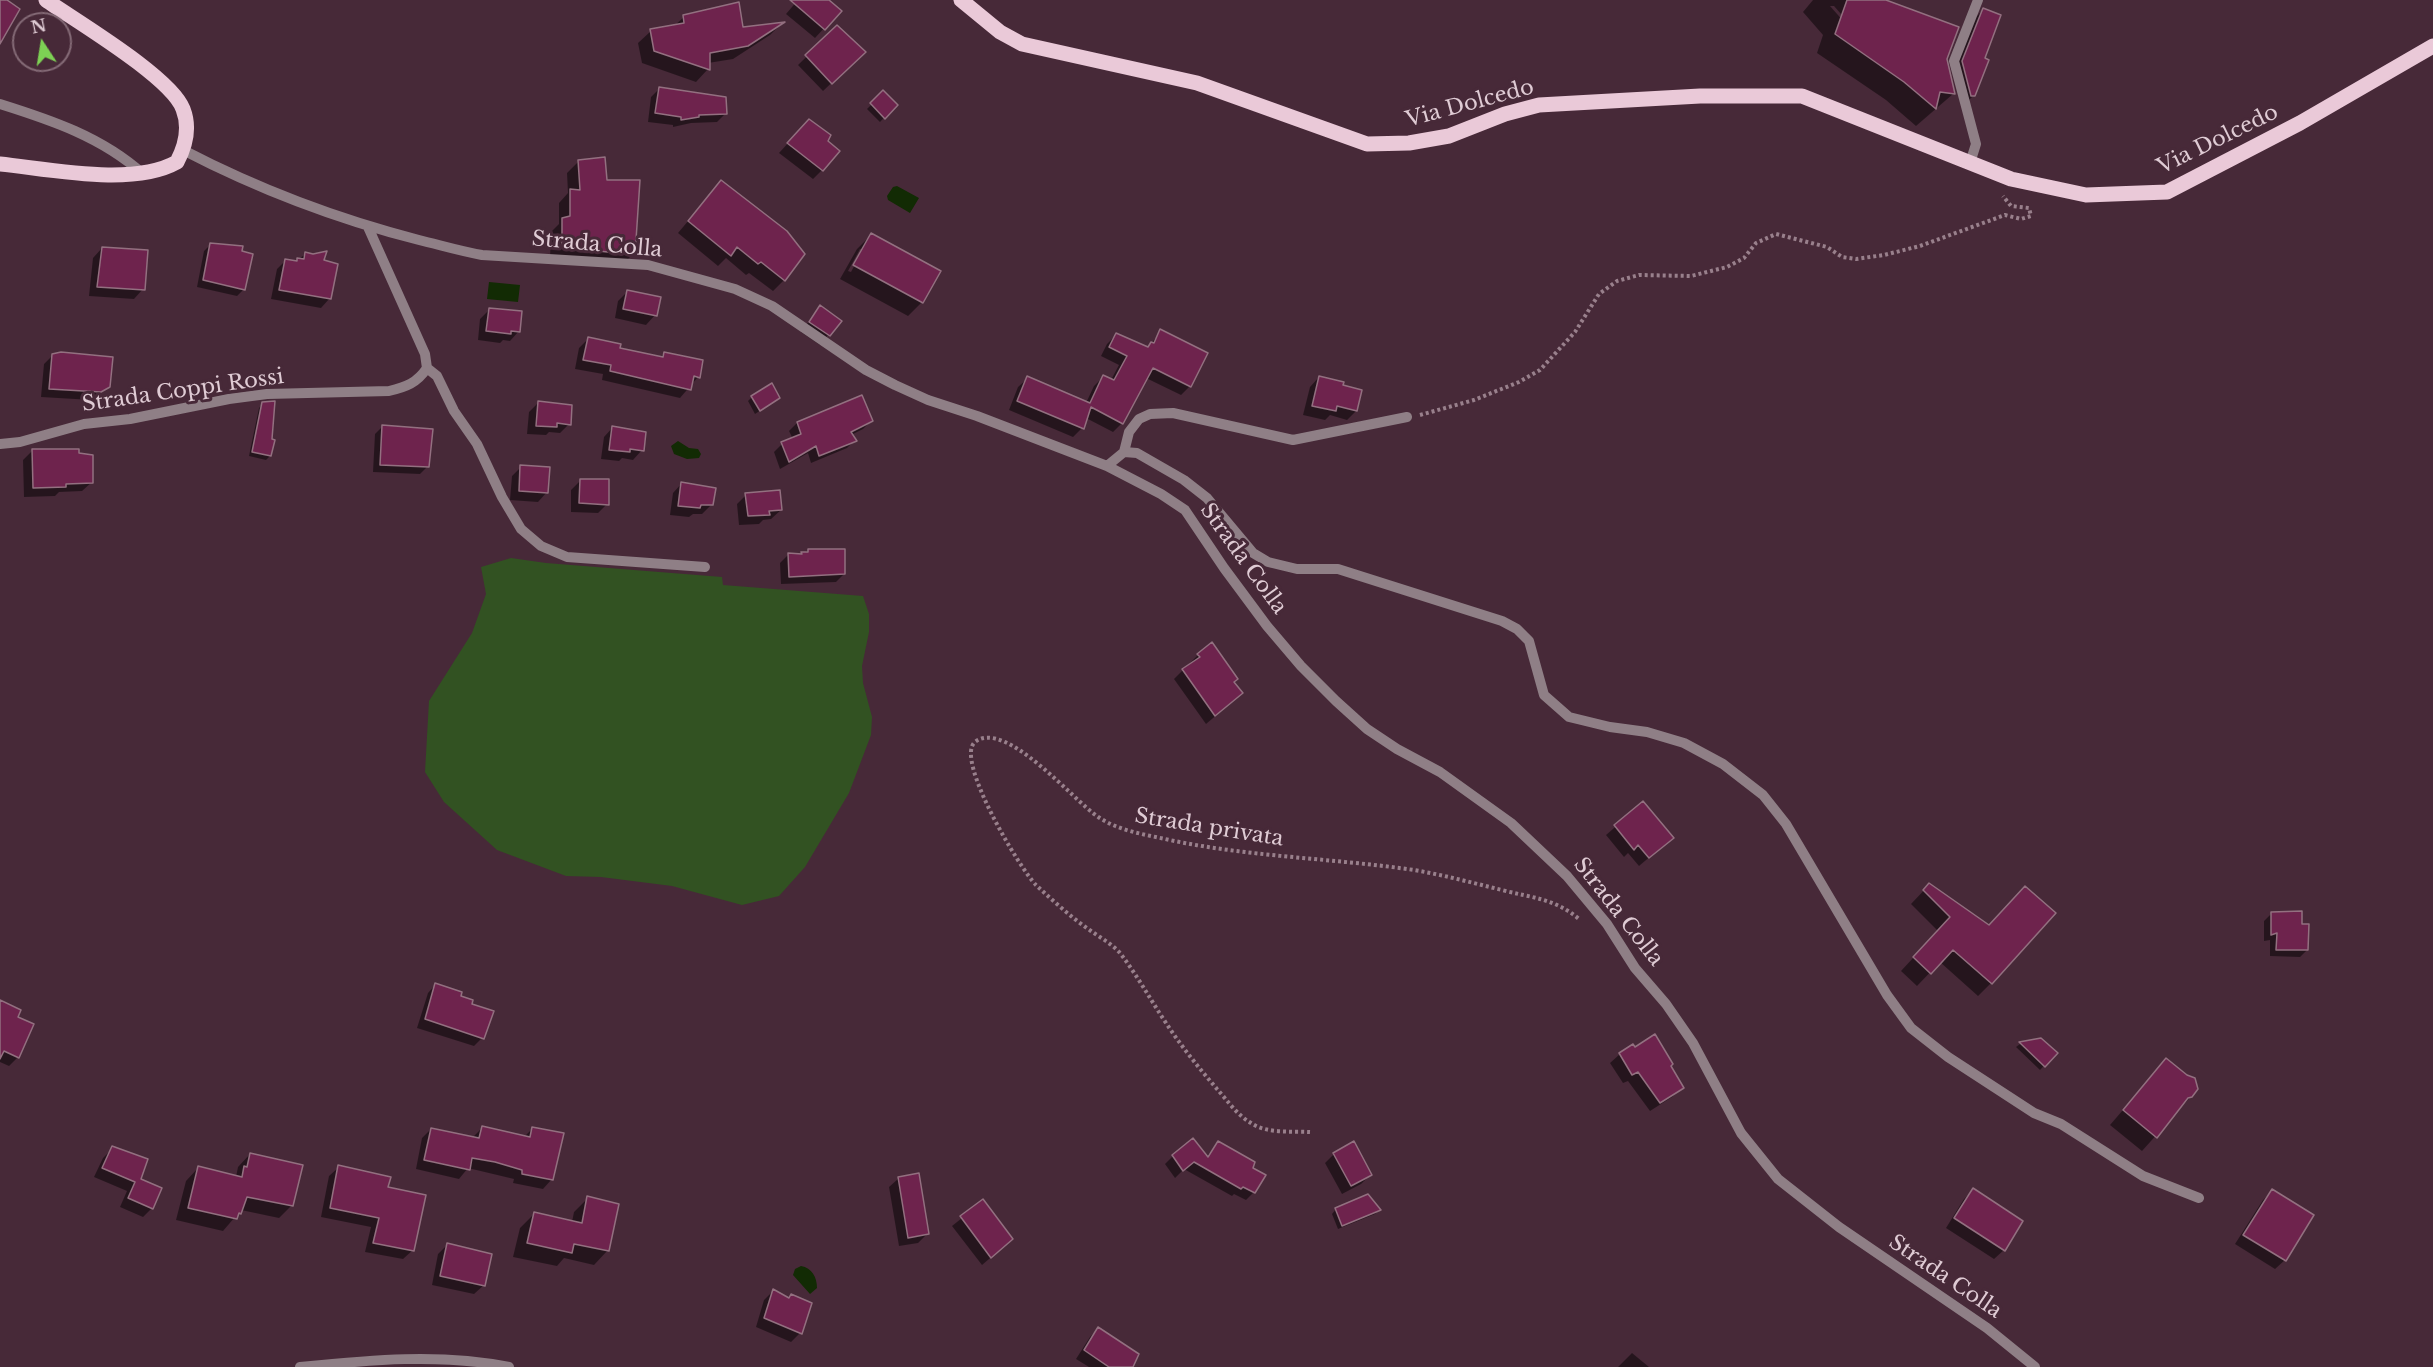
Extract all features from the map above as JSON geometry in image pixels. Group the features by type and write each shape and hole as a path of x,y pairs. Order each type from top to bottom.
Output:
{"main road":[{"path":"0,164 88,173 143,174 177,162 183,150 187,131 183,108 172,92 145,68 46,0"},
{"name":"Via Dolcedo","path":"961,0 1000,32 1022,44 1197,83 1367,144 1410,143 1449,136 1505,114 1539,105 1700,96 1803,96 2011,179 2086,195 2167,192 2300,123 2433,46"}],"street":[{"path":"1970,163 1976,144 1954,61 1978,0"},
{"path":"0,105 57,122 84,134 132,164 143,174"},
{"name":"Strada Colla","path":"183,150 249,182 368,227 482,255 648,265 735,289 772,306 866,370 895,385 928,400 977,416 1107,466 1161,494 1185,510 1267,626 1301,666 1336,701 1367,729 1397,749 1440,772 1511,823 1567,876 1607,924 1635,968 1666,1004 1694,1043 1741,1133 1778,1179 1839,1227 1987,1328 2035,1367"},
{"path":"368,227 425,354 427,369 437,376 454,411 477,444 502,497 522,529 541,546 567,557 705,567"},
{"name":"Strada Coppi Rossi","path":"0,444 20,442 84,424 139,418 229,399 267,394 389,391 406,387 420,380 427,369"},
{"path":"1107,466 1124,452 1129,432 1139,419 1150,414 1173,413 1293,440 1407,417"},
{"path":"1124,452 1137,453 1200,492 1224,515 1253,553 1268,562 1298,569 1338,569 1502,621 1517,629 1529,641 1544,695 1569,717 1610,727 1647,732 1684,743 1724,764 1763,795 1786,824 1887,995 1911,1028 1948,1058 2034,1113 2061,1124 2144,1176 2199,1198"},
{"path":"300,1367 481,1361 510,1367"}],"path":[{"path":"1407,417 1432,413 1474,400 1519,382 1540,370 1575,332 1599,294 1617,281 1639,275 1691,276 1727,267 1744,258 1756,243 1776,234 1827,247 1842,257 1856,259 1920,246 2005,215 2021,219 2031,216 2029,208 2011,206 2002,195"},
{"name":"Strada privata","path":"1310,1132 1272,1130 1251,1124 1204,1073 1167,1025 1137,976 1116,949 1034,884 1013,853 981,792 970,763 972,746 976,741 986,738 1003,740 1049,772 1097,816 1124,829 1167,840 1243,851 1415,870 1538,896 1566,908 1584,923 1607,924"}],"shaded area":[{"path":"897,186 919,198 910,213 888,200 887,196 893,187"},
{"path":"489,282 520,285 518,302 487,299"},
{"path":"678,441 689,448 698,449 701,454 699,458 687,459 674,454 671,446"},
{"path":"511,558 546,563 722,577 723,585 863,596 869,614 869,632 862,666 863,683 872,717 871,735 849,793 805,867 779,896 742,905 672,886 601,877 566,876 497,850 444,802 425,772 429,701 472,633 486,594 481,567"},
{"path":"801,1266 811,1271 816,1280 817,1288 810,1294 793,1275 795,1269"}],"building":[{"path":"0,0 7,0 20,9 18,12 12,12 12,23 0,44"},
{"path":"790,0 829,0 842,11 825,30"},
{"path":"1847,0 1886,0 1959,27 1947,59 1955,94 1940,92 1936,109 1904,82 1835,34"},
{"path":"739,2 743,27 785,22 748,46 710,53 710,70 654,51 650,29 684,23 683,15"},
{"path":"1983,8 2001,15 1985,58 1989,60 1975,96 1971,96 1962,61"},
{"path":"837,25 866,52 832,84 805,55"},
{"path":"659,87 726,97 727,114 699,115 699,117 681,120 681,117 655,113"},
{"path":"883,90 898,105 885,119 870,103"},
{"path":"809,119 831,135 828,141 840,151 823,171 787,143"},
{"path":"605,157 607,180 640,180 635,255 562,247 562,218 570,216 570,189 580,190 578,160"},
{"path":"721,180 787,231 805,254 785,281 737,247 731,256 688,221"},
{"path":"871,233 941,271 923,303 853,265"},
{"path":"210,243 243,246 242,251 253,254 245,290 203,280"},
{"path":"102,247 148,250 145,290 97,287"},
{"path":"327,251 324,260 338,264 331,299 279,290 285,259 297,261 297,258 304,259 305,252 313,254"},
{"path":"627,290 661,297 657,316 623,309"},
{"path":"820,305 842,321 830,336 809,322"},
{"path":"489,308 522,311 520,332 511,331 511,334 486,331"},
{"path":"1160,329 1208,353 1191,387 1153,368 1123,424 1091,407 1084,429 1017,401 1027,376 1090,403 1103,375 1114,380 1127,356 1109,347 1116,333 1148,347 1151,342 1154,343"},
{"path":"588,337 621,344 620,348 663,357 664,352 703,360 700,378 694,376 691,390 610,371 611,365 583,360"},
{"path":"61,352 113,357 110,387 101,392 49,389 52,354"},
{"path":"1319,376 1344,382 1343,385 1362,390 1357,411 1337,406 1336,411 1312,406"},
{"path":"772,383 780,398 760,411 751,396"},
{"path":"862,395 873,421 851,432 857,441 819,456 816,446 789,462 781,442 801,434 797,422"},
{"path":"275,401 272,439 275,440 271,456 252,452 262,402"},
{"path":"538,401 572,405 571,425 557,423 557,427 536,426"},
{"path":"382,425 433,429 429,467 380,465"},
{"path":"612,426 646,432 644,451 609,450"},
{"path":"32,449 79,449 79,453 93,455 93,483 33,488"},
{"path":"520,465 550,467 548,493 519,491"},
{"path":"580,479 609,479 609,505 579,503"},
{"path":"681,482 716,488 713,505 701,505 700,508 678,506"},
{"path":"780,490 782,510 769,511 770,515 748,516 745,493"},
{"path":"808,549 845,549 845,574 789,577 788,553 802,554 801,552 808,552"},
{"path":"1212,642 1238,679 1234,682 1243,693 1215,716 1182,669 1200,657 1197,654"},
{"path":"1643,801 1674,838 1649,858 1638,845 1634,850 1614,825"},
{"path":"1929,883 1989,925 2025,886 2056,913 1992,984 1953,950 1931,974 1913,957 1950,917 1923,890"},
{"path":"2302,911 2302,924 2309,924 2308,950 2276,950 2277,933 2271,935 2271,912"},
{"path":"435,983 462,992 461,996 473,1000 472,1004 494,1011 484,1039 425,1019"},
{"path":"0,1000 21,1010 18,1017 34,1024 19,1058 4,1051 0,1059"},
{"path":"1655,1034 1684,1088 1660,1103 1638,1072 1632,1075 1619,1053 1633,1044 1635,1047"},
{"path":"2041,1038 2058,1053 2045,1067 2019,1042"},
{"path":"2166,1058 2187,1075 2195,1078 2198,1089 2192,1097 2188,1098 2157,1138 2123,1110"},
{"path":"482,1126 530,1137 532,1127 564,1133 553,1180 522,1174 522,1170 472,1158 470,1170 424,1160 431,1128 479,1138"},
{"path":"1193,1138 1208,1157 1218,1141 1255,1162 1253,1168 1266,1175 1255,1193 1243,1187 1241,1189 1194,1162 1183,1171 1172,1155"},
{"path":"1354,1141 1372,1175 1351,1186 1333,1153"},
{"path":"112,1146 148,1159 141,1179 162,1188 153,1209 128,1198 135,1182 102,1168"},
{"path":"250,1153 303,1165 293,1206 247,1197 237,1219 188,1208 198,1166 242,1177"},
{"path":"338,1165 391,1177 388,1187 426,1195 414,1251 373,1243 379,1218 330,1208"},
{"path":"919,1173 929,1234 908,1238 898,1177"},
{"path":"1973,1188 2023,1221 2005,1251 1954,1218"},
{"path":"2272,1189 2314,1215 2286,1261 2243,1235"},
{"path":"1368,1194 1381,1210 1342,1226 1335,1208"},
{"path":"587,1196 619,1204 609,1251 574,1244 572,1253 527,1243 534,1212 582,1223"},
{"path":"983,1199 1013,1239 991,1258 960,1216"},
{"path":"447,1243 492,1254 485,1286 440,1276"},
{"path":"773,1289 789,1298 791,1294 812,1303 802,1334 764,1318"},
{"path":"1098,1327 1139,1354 1133,1367 1109,1367 1084,1350"}]}
